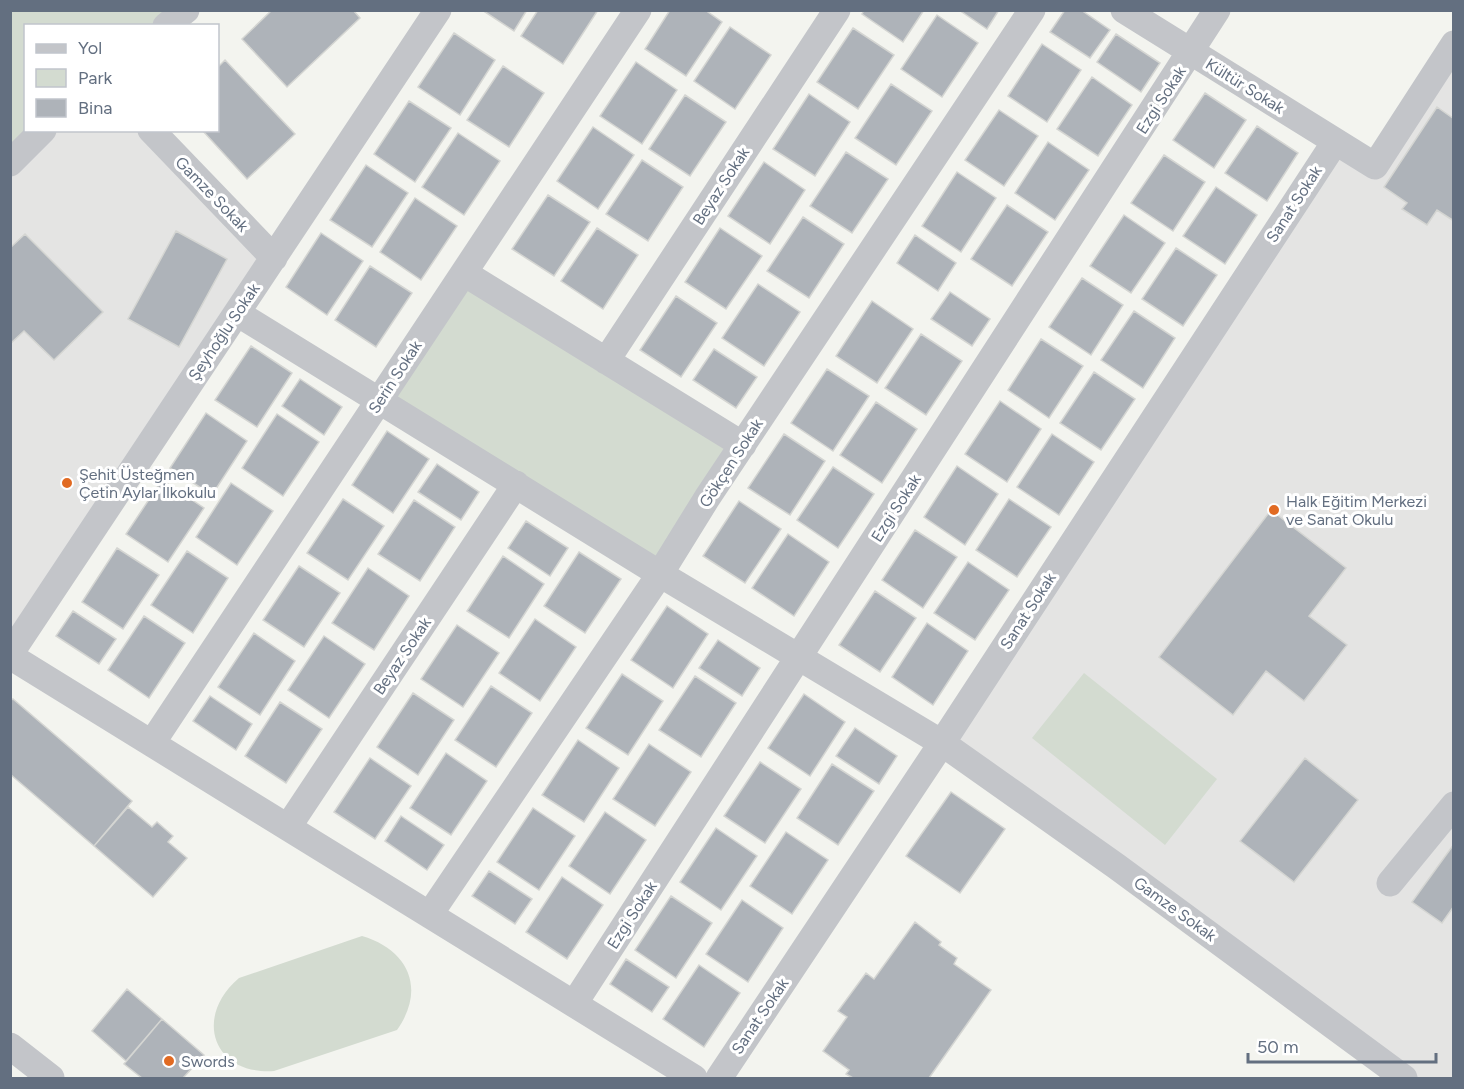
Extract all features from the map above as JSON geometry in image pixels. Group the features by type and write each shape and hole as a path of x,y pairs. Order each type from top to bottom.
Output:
{"street":[{"path":"168,24 186,10"},
{"name":"Şeyhoğlu Sokak","path":"10,655 438,10"},
{"name":"Serin Sokak","path":"152,743 638,10"},
{"name":"Beyaz Sokak","path":"606,361 837,10"},
{"name":"Gökçen Sokak","path":"430,914 660,574 1032,10"},
{"name":"Kültür Sokak","path":"1124,10 1375,166 1454,44"},
{"name":"Ezgi Sokak","path":"574,1004 1218,10"},
{"path":"10,163 41,132"},
{"name":"Gamze Sokak","path":"153,132 274,258"},
{"name":"Sanat Sokak","path":"719,1078 942,743 1335,142"},
{"path":"464,273 743,445"},
{"name":"Gamze Sokak","path":"237,313 660,574 942,743 1134,879 1404,1078"},
{"name":"Beyaz Sokak","path":"288,827 516,484"},
{"path":"10,655 694,1078"},
{"path":"1390,883 1454,805"},
{"path":"10,1046 51,1078"}],"shaded area":[{"name":"Halk Eğitim Merkezi ve Sanat Okulu","path":"1453,44 1453,1078 1400,1078 942,743 1335,142 1374,166"},
{"name":"Şehit Üsteğmen Çetin Aylar İlkokulu","path":"42,132 152,132 274,258 10,654 10,163"}],"green space":[{"path":"11,11 186,11 167,24 24,24 25,132 11,163"},
{"path":"464,273 743,445 660,574 380,401"},
{"path":"1084,673 1217,779 1165,845 1032,738"},
{"path":"362,936 378,942 391,951 408,973 411,986 410,1000 406,1015 397,1030 274,1071 253,1070 236,1064 224,1054 216,1041 214,1026 216,1010 225,993 239,978"}],"building":[{"path":"272,10 353,10 360,18 287,87 242,39"},
{"path":"482,10 527,10 514,31"},
{"path":"538,10 598,10 563,64 521,36"},
{"path":"670,10 705,10 722,22 686,76 645,49"},
{"path":"864,10 924,10 903,42 862,14"},
{"path":"959,10 999,10 987,29"},
{"path":"1065,10 1081,10 1110,30 1090,58 1050,32"},
{"path":"937,15 978,43 942,97 901,69"},
{"path":"730,27 771,55 735,109 694,81"},
{"path":"853,28 894,55 858,109 817,82"},
{"path":"454,33 495,60 460,115 418,87"},
{"path":"1116,34 1160,63 1141,92 1097,62"},
{"path":"1042,44 1081,70 1047,122 1008,96"},
{"path":"225,60 295,134 247,179 204,132 219,132 219,66"},
{"path":"636,62 677,90 642,144 600,116"},
{"path":"503,66 544,93 509,147 467,120"},
{"path":"1092,77 1132,105 1098,156 1057,129"},
{"path":"891,84 932,111 896,165 855,138"},
{"path":"1205,93 1246,120 1214,168 1173,140"},
{"path":"809,94 850,122 815,176 773,149"},
{"path":"685,95 726,122 690,176 649,149"},
{"path":"409,101 451,128 415,182 374,154"},
{"path":"1437,107 1454,119 1454,221 1437,210 1427,225 1402,209 1407,203 1384,187"},
{"path":"999,110 1038,136 1004,186 965,160"},
{"path":"1257,126 1298,153 1267,201 1225,173"},
{"path":"593,127 634,155 598,209 557,181"},
{"path":"458,133 500,161 464,215 422,187"},
{"path":"1048,142 1089,170 1055,220 1015,193"},
{"path":"846,152 888,179 852,233 810,206"},
{"path":"1164,155 1205,182 1173,231 1131,203"},
{"path":"642,160 683,187 648,241 606,214"},
{"path":"764,162 805,190 770,244 728,216"},
{"path":"366,165 408,193 372,247 330,220"},
{"path":"957,172 996,198 961,252 922,226"},
{"path":"1216,187 1257,215 1225,264 1183,236"},
{"path":"548,195 590,222 554,276 512,249"},
{"path":"415,198 457,226 421,280 380,252"},
{"path":"1007,205 1048,232 1012,286 971,259"},
{"path":"1124,215 1165,243 1131,293 1090,266"},
{"path":"803,217 844,244 809,298 767,271"},
{"path":"597,228 638,255 603,309 561,281"},
{"path":"720,228 762,256 726,309 685,282"},
{"path":"176,231 227,259 179,347 128,319"},
{"path":"321,233 363,261 327,315 286,287"},
{"path":"25,234 103,312 54,360 24,331 10,344 10,248"},
{"path":"915,235 956,263 938,291 897,263"},
{"path":"1176,248 1217,275 1183,326 1142,299"},
{"path":"370,266 412,293 376,347 335,320"},
{"path":"1082,278 1123,305 1091,355 1049,327"},
{"path":"758,284 800,312 764,366 722,338"},
{"path":"950,292 990,319 972,346 931,319"},
{"path":"676,296 717,323 681,377 640,350"},
{"path":"872,301 913,329 877,383 836,356"},
{"path":"1134,311 1175,338 1143,388 1101,360"},
{"path":"921,334 962,361 926,415 885,388"},
{"path":"1041,339 1083,366 1049,418 1008,390"},
{"path":"251,346 292,373 257,427 215,400"},
{"path":"714,349 757,377 736,408 693,380"},
{"path":"827,369 869,396 833,451 791,423"},
{"path":"1094,372 1135,399 1101,450 1060,423"},
{"path":"300,379 342,407 324,435 282,406"},
{"path":"1000,401 1041,429 1007,482 965,454"},
{"path":"876,402 917,429 882,483 840,455"},
{"path":"206,413 247,441 212,495 170,468"},
{"path":"277,414 319,442 283,496 242,468"},
{"path":"387,431 429,459 393,513 352,485"},
{"path":"784,434 825,461 790,515 748,488"},
{"path":"1052,434 1094,462 1059,515 1017,487"},
{"path":"437,464 479,492 461,520 418,492"},
{"path":"957,466 998,494 965,545 924,517"},
{"path":"833,467 874,494 838,548 797,520"},
{"path":"162,480 204,508 168,562 126,534"},
{"path":"231,483 273,511 237,565 196,537"},
{"path":"343,499 384,526 348,580 307,553"},
{"path":"1009,499 1051,527 1017,577 976,550"},
{"path":"414,500 455,527 420,581 378,554"},
{"path":"739,501 781,529 745,583 703,556"},
{"path":"1271,510 1346,568 1309,616 1347,645 1304,701 1266,671 1233,715 1159,657"},
{"path":"526,521 568,548 550,576 508,548"},
{"path":"915,530 957,557 923,608 882,580"},
{"path":"788,534 829,562 794,616 752,588"},
{"path":"117,548 159,575 123,629 82,602"},
{"path":"187,551 228,578 193,633 151,605"},
{"path":"579,552 621,579 585,633 544,606"},
{"path":"503,556 544,584 509,638 467,611"},
{"path":"968,562 1009,590 975,640 934,613"},
{"path":"299,566 340,593 304,647 263,620"},
{"path":"368,568 409,596 374,650 332,623"},
{"path":"875,591 916,618 880,672 839,645"},
{"path":"667,606 708,634 673,688 631,660"},
{"path":"73,611 116,639 99,664 56,636"},
{"path":"144,616 185,643 149,698 108,670"},
{"path":"535,619 576,647 540,701 499,673"},
{"path":"927,623 968,651 933,705 892,677"},
{"path":"457,625 499,653 463,707 421,679"},
{"path":"254,633 295,661 260,715 218,687"},
{"path":"324,636 365,664 329,718 288,690"},
{"path":"718,640 760,668 742,696 699,668"},
{"path":"622,674 663,701 628,755 586,728"},
{"path":"695,676 736,703 701,757 659,730"},
{"path":"491,686 532,713 496,767 455,740"},
{"path":"413,693 454,720 418,775 377,747"},
{"path":"804,694 845,722 810,776 768,748"},
{"path":"210,696 252,724 236,750 193,721"},
{"path":"13,699 132,801 94,846 10,774 10,701"},
{"path":"280,702 322,729 286,783 245,756"},
{"path":"855,728 897,756 879,784 836,756"},
{"path":"578,740 619,768 584,822 542,795"},
{"path":"649,744 691,772 655,826 613,799"},
{"path":"446,753 487,781 451,835 410,808"},
{"path":"370,758 411,786 375,839 334,812"},
{"path":"1305,758 1358,800 1294,882 1240,841"},
{"path":"760,762 801,789 765,843 724,816"},
{"path":"832,764 874,791 838,845 797,818"},
{"path":"951,792 1005,829 960,893 906,856"},
{"path":"128,807 152,827 157,822 173,836 168,842 187,858 153,897 94,846"},
{"path":"533,808 575,836 539,890 497,862"},
{"path":"605,812 646,840 610,894 569,866"},
{"path":"401,816 444,845 427,870 385,841"},
{"path":"716,828 757,856 721,910 680,882"},
{"path":"786,832 828,860 792,914 750,886"},
{"path":"1454,844 1454,906 1442,923 1412,902"},
{"path":"489,871 532,899 515,924 472,896"},
{"path":"562,877 603,905 567,959 526,932"},
{"path":"671,896 712,923 676,978 635,950"},
{"path":"742,900 783,928 748,982 706,954"},
{"path":"915,922 941,942 939,945 957,958 954,964 991,990 929,1078 853,1078 846,1074 849,1070 823,1051 847,1017 838,1011 866,973 874,979"},
{"path":"626,959 669,987 652,1012 610,984"},
{"path":"699,965 740,993 704,1047 663,1019"},
{"path":"127,989 162,1019 126,1061 92,1031"},
{"path":"162,1019 204,1055 183,1078 142,1078 124,1064"}],"place":[{"name":"Şehit Üsteğmen Çetin Aylar İlkokulu","path":"67,483"},
{"name":"Halk Eğitim Merkezi ve Sanat Okulu","path":"1274,510"},
{"name":"Swords","path":"169,1061"}]}
